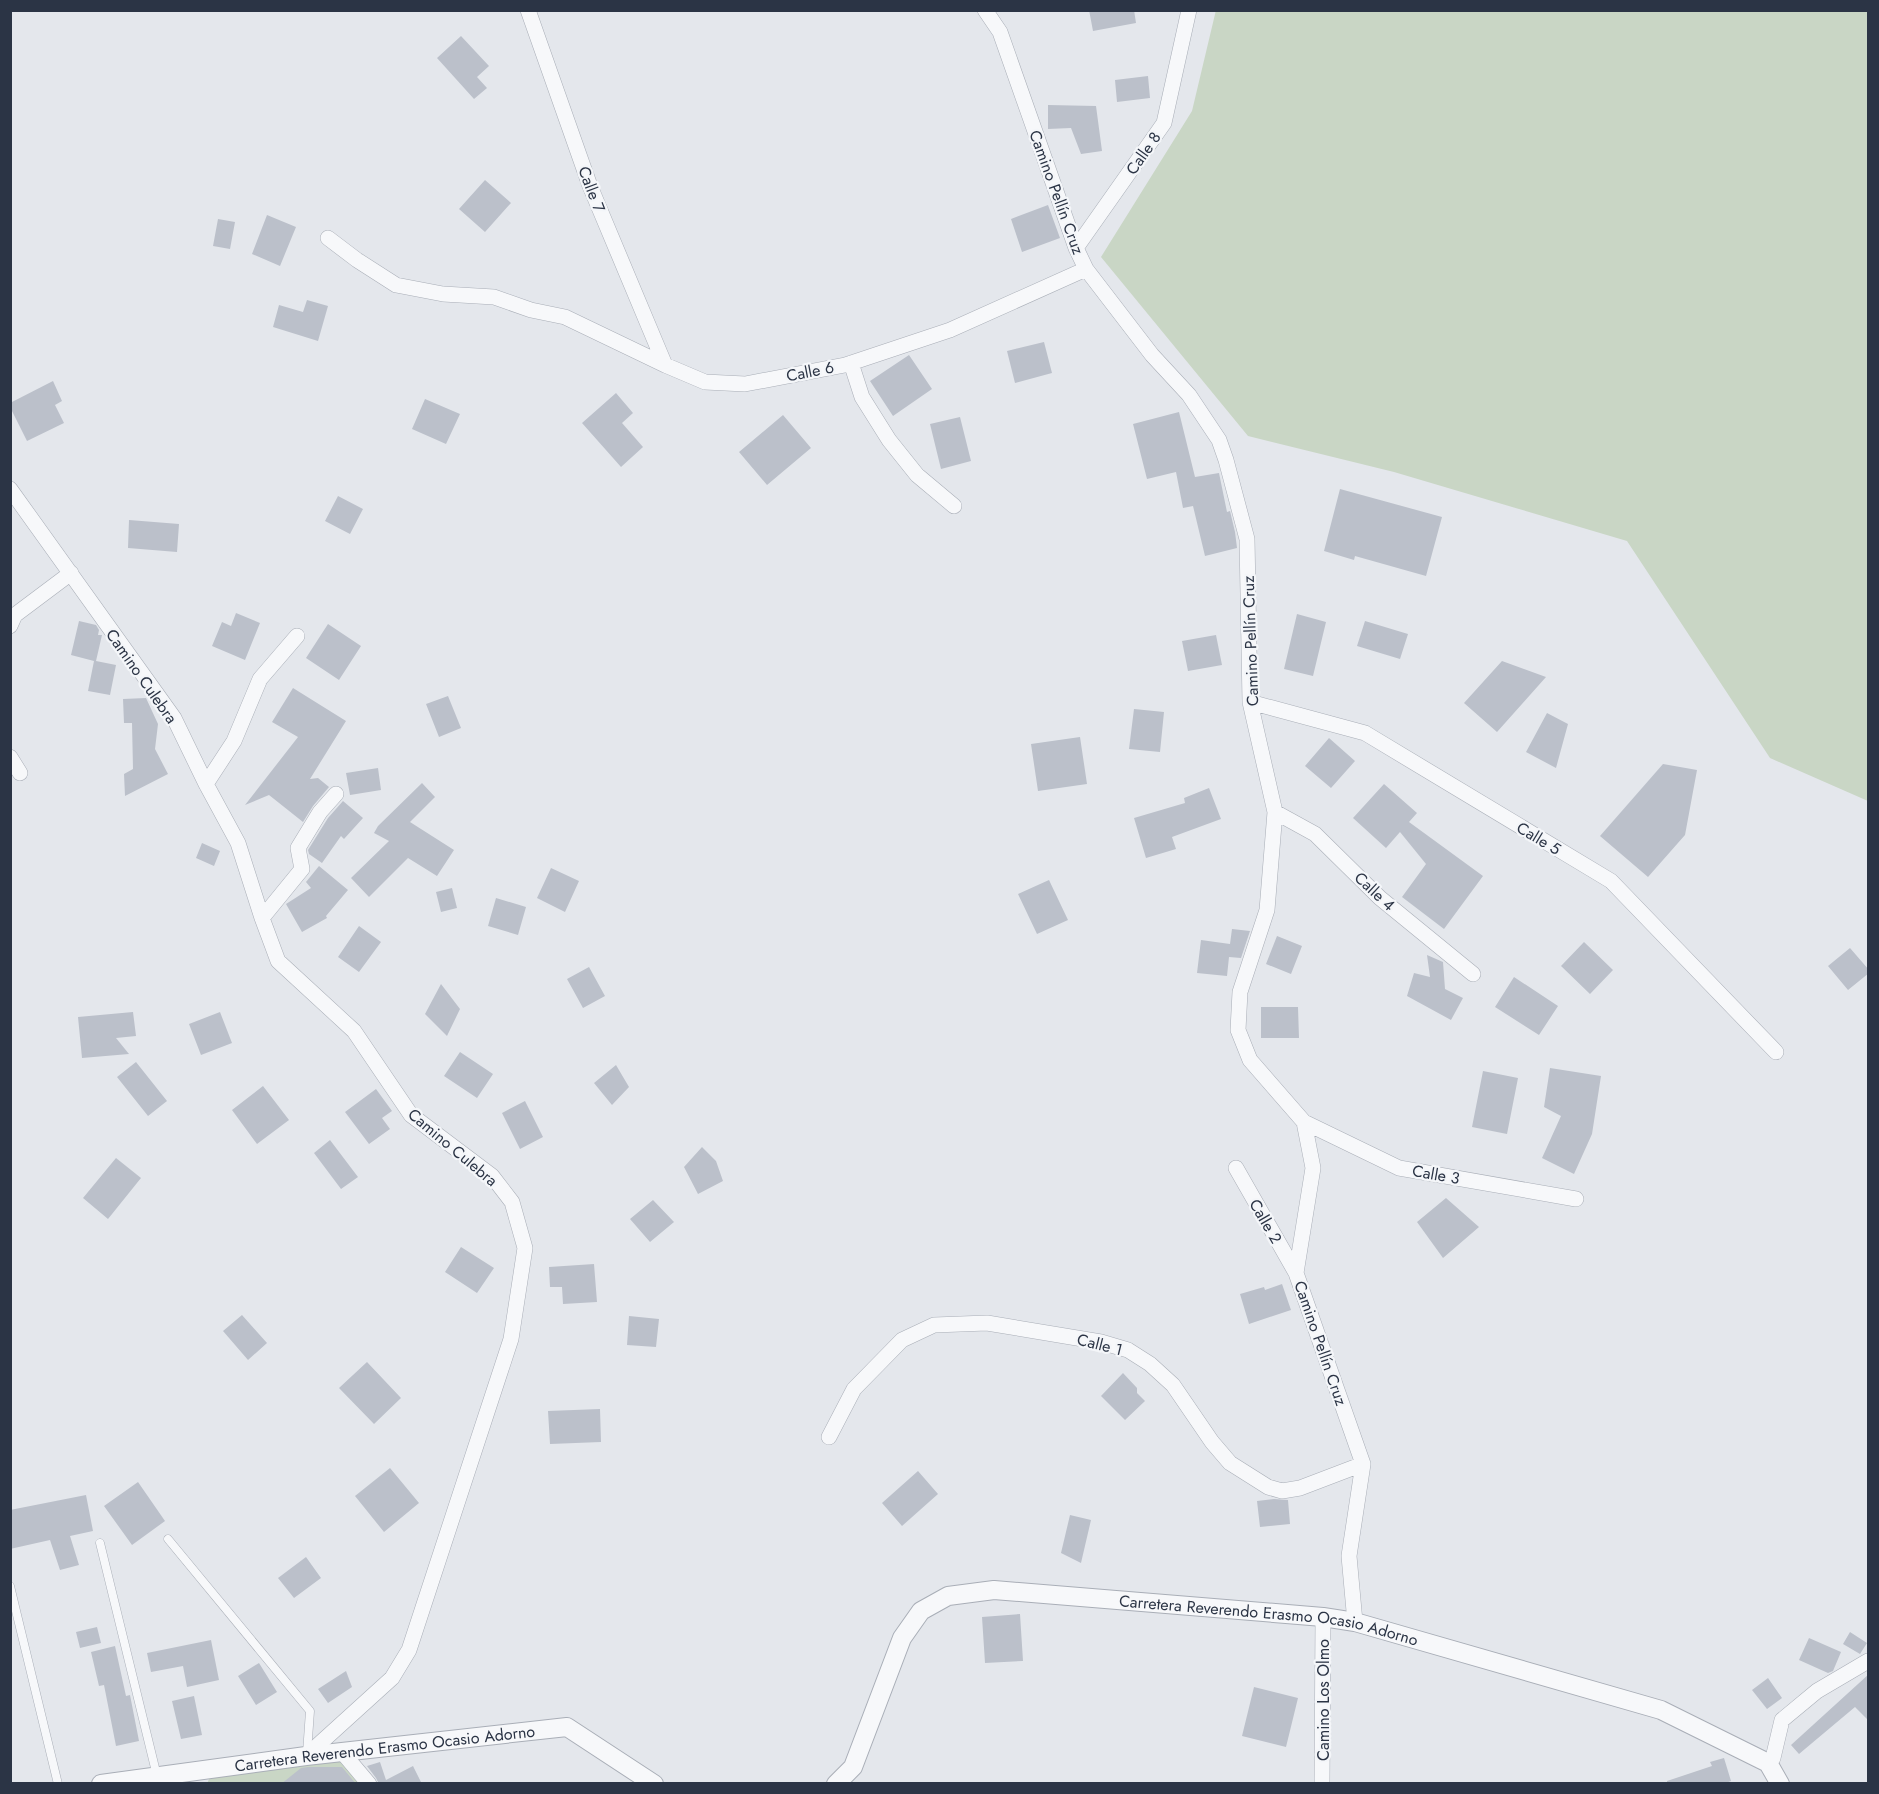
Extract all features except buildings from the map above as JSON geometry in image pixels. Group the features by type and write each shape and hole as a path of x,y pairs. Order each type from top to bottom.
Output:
{"street":[{"name":"Calle 7","path":"528,10 590,186 665,365"},
{"name":"Camino Pellín Cruz","path":"985,10 1000,32 1076,248 1086,269 1152,355 1189,395 1219,441 1247,538 1250,702 1275,812 1267,910 1240,992 1238,1030 1250,1060 1304,1122 1313,1168 1296,1273 1363,1464 1349,1556 1354,1622"},
{"name":"Calle 8","path":"1076,248 1164,123 1189,10"},
{"name":"Calle 6","path":"328,238 396,285 442,294 494,297 531,310 566,317 705,382 745,384 851,363 950,330 1086,269"},
{"path":"851,363 862,397 889,440 917,475 954,507"},
{"name":"Camino Culebra","path":"10,489 174,718 238,843 278,961 354,1030 411,1115 492,1176 512,1202 525,1248 511,1339 409,1650 392,1678 306,1755"},
{"path":"10,626 15,615 70,573"},
{"path":"206,784 234,741 260,680 297,636"},
{"name":"Calle 5","path":"1250,702 1365,733 1611,881 1776,1052"},
{"path":"10,757 20,773"},
{"path":"262,918 302,869 298,848 320,812 336,794"},
{"name":"Calle 4","path":"1275,812 1315,834 1380,898 1473,974"},
{"name":"Calle 3","path":"1304,1122 1399,1168 1576,1199"},
{"name":"Calle 2","path":"1236,1168 1296,1273"},
{"name":"Calle 1","path":"829,1437 854,1389 902,1340 934,1324 987,1323 1101,1342 1128,1350 1150,1364 1173,1385 1212,1442 1230,1463 1268,1487 1282,1491 1300,1488 1363,1464"},
{"name":"Carretera Reverendo Erasmo Ocasio Adorno","path":"836,1784 854,1767 902,1638 921,1611 948,1596 994,1590 1323,1617 1354,1622 1661,1710 1768,1763"},
{"name":"Camino Los Olmo","path":"1322,1784 1323,1617"},
{"path":"1780,1784 1768,1763 1773,1758 1782,1720 1817,1691 1869,1661"},
{"name":"Carretera Reverendo Erasmo Ocasio Adorno","path":"101,1784 306,1755 567,1727 654,1784"},
{"path":"342,1752 369,1784"}],"lane":[{"path":"168,1539 310,1711 306,1755"},
{"path":"100,1543 157,1776"},
{"path":"10,1586 58,1784"}],"green space":[{"path":"1216,10 1868,11 1868,801 1770,758 1627,541 1394,472 1248,436 1101,257 1192,111"},
{"path":"342,1760 360,1784 207,1784 209,1779 251,1770"}]}
